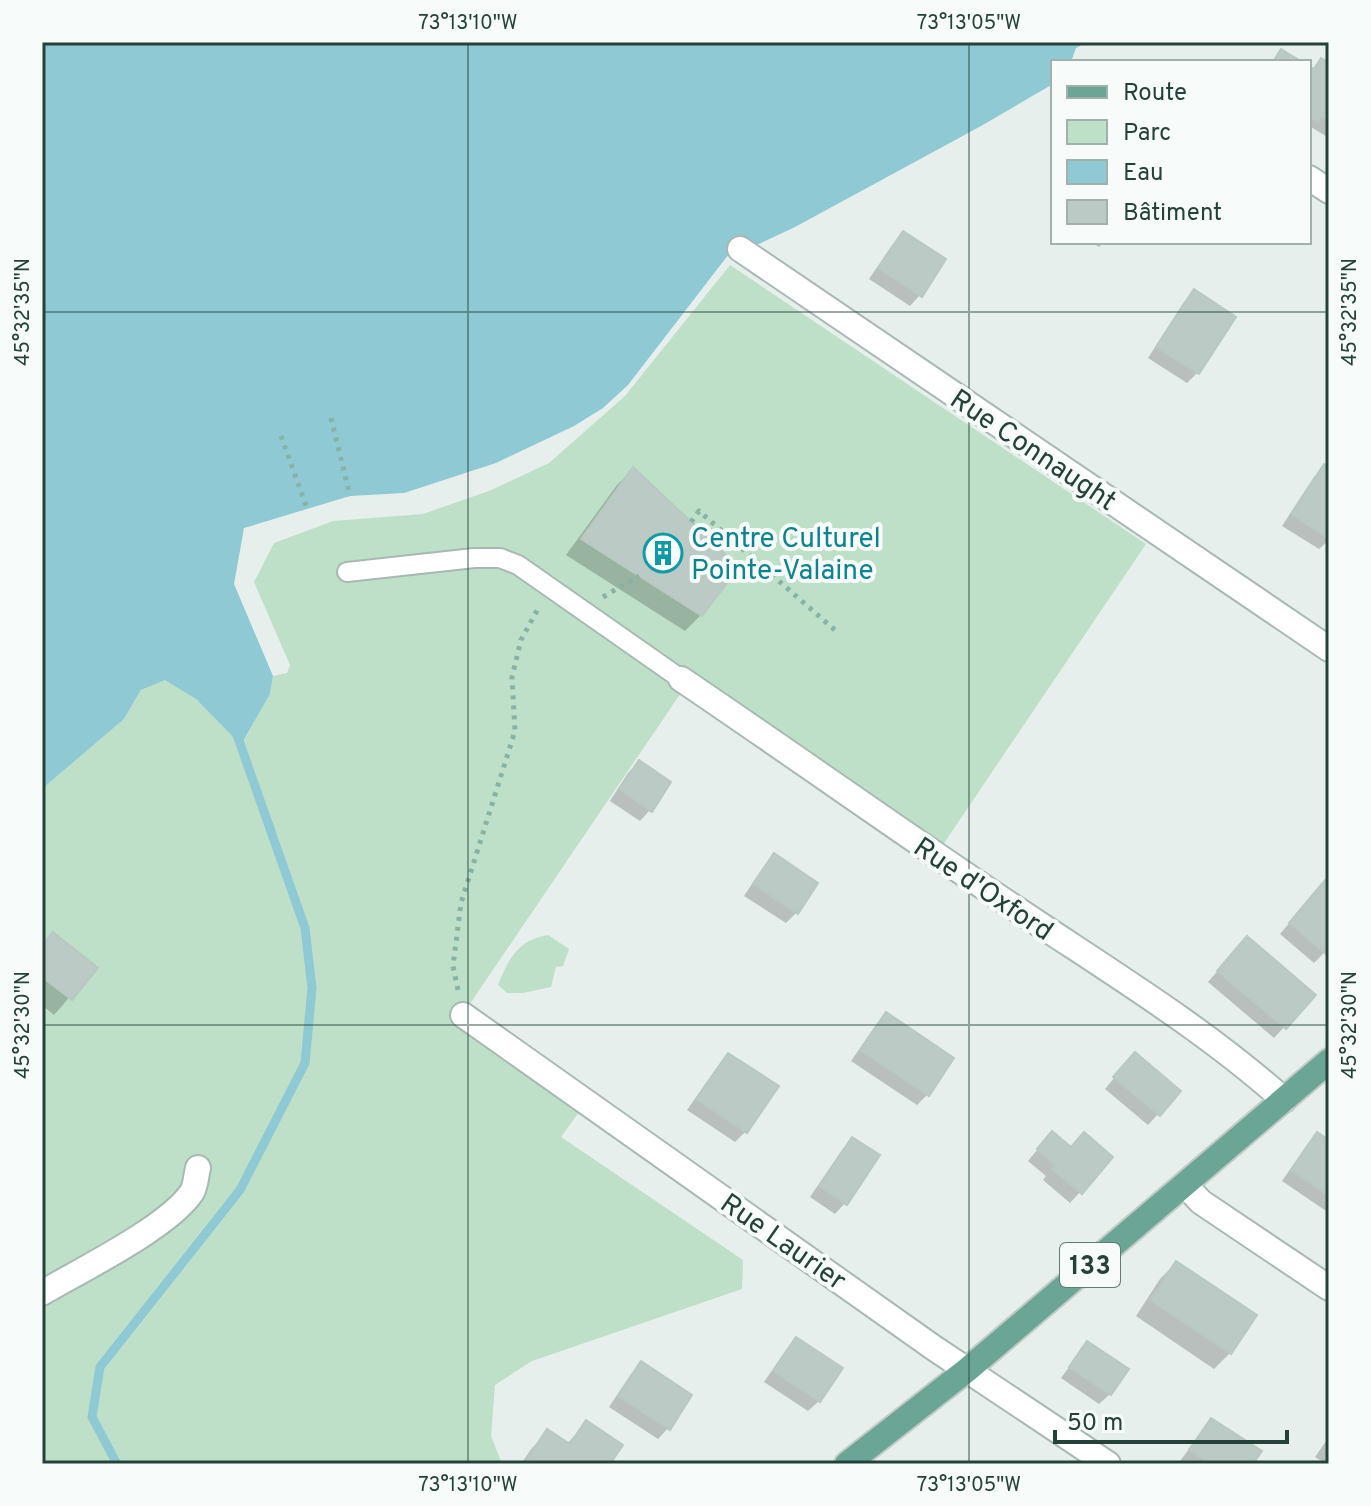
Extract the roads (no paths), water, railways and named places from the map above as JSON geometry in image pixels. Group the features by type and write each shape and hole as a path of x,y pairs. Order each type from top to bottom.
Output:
{"main road":[{"name":"133","path":"847,1464 967,1370 1329,1061"}],"street":[{"path":"1311,179 1329,191"},
{"name":"Rue Connaught","path":"740,249 1329,649"},
{"name":"Rue d'Oxford","path":"681,679 855,801 1195,1029 1258,1076 1284,1100"},
{"name":"Rue Laurier","path":"463,1015 967,1370 1108,1464"},
{"path":"42,1293 154,1227 179,1207 194,1189 198,1168"},
{"path":"1185,1185 1201,1202 1329,1288"}],"lane":[{"path":"347,572 500,558 518,565 681,679"}],"water":[{"path":"42,42 1087,42 1076,48 1072,60 1051,60 1051,85 795,227 759,244 732,250 628,385 603,408 574,426 496,463 404,493 350,496 244,528 234,584 273,676 270,694 241,745 196,699 165,680 141,690 124,719 42,789"}],"waterway":[{"path":"117,1464 92,1417 100,1367 240,1190 305,1063 312,988 305,928 237,735"}],"place":[{"name":"Centre Culturel Pointe-Valaine","path":"663,553"}]}
